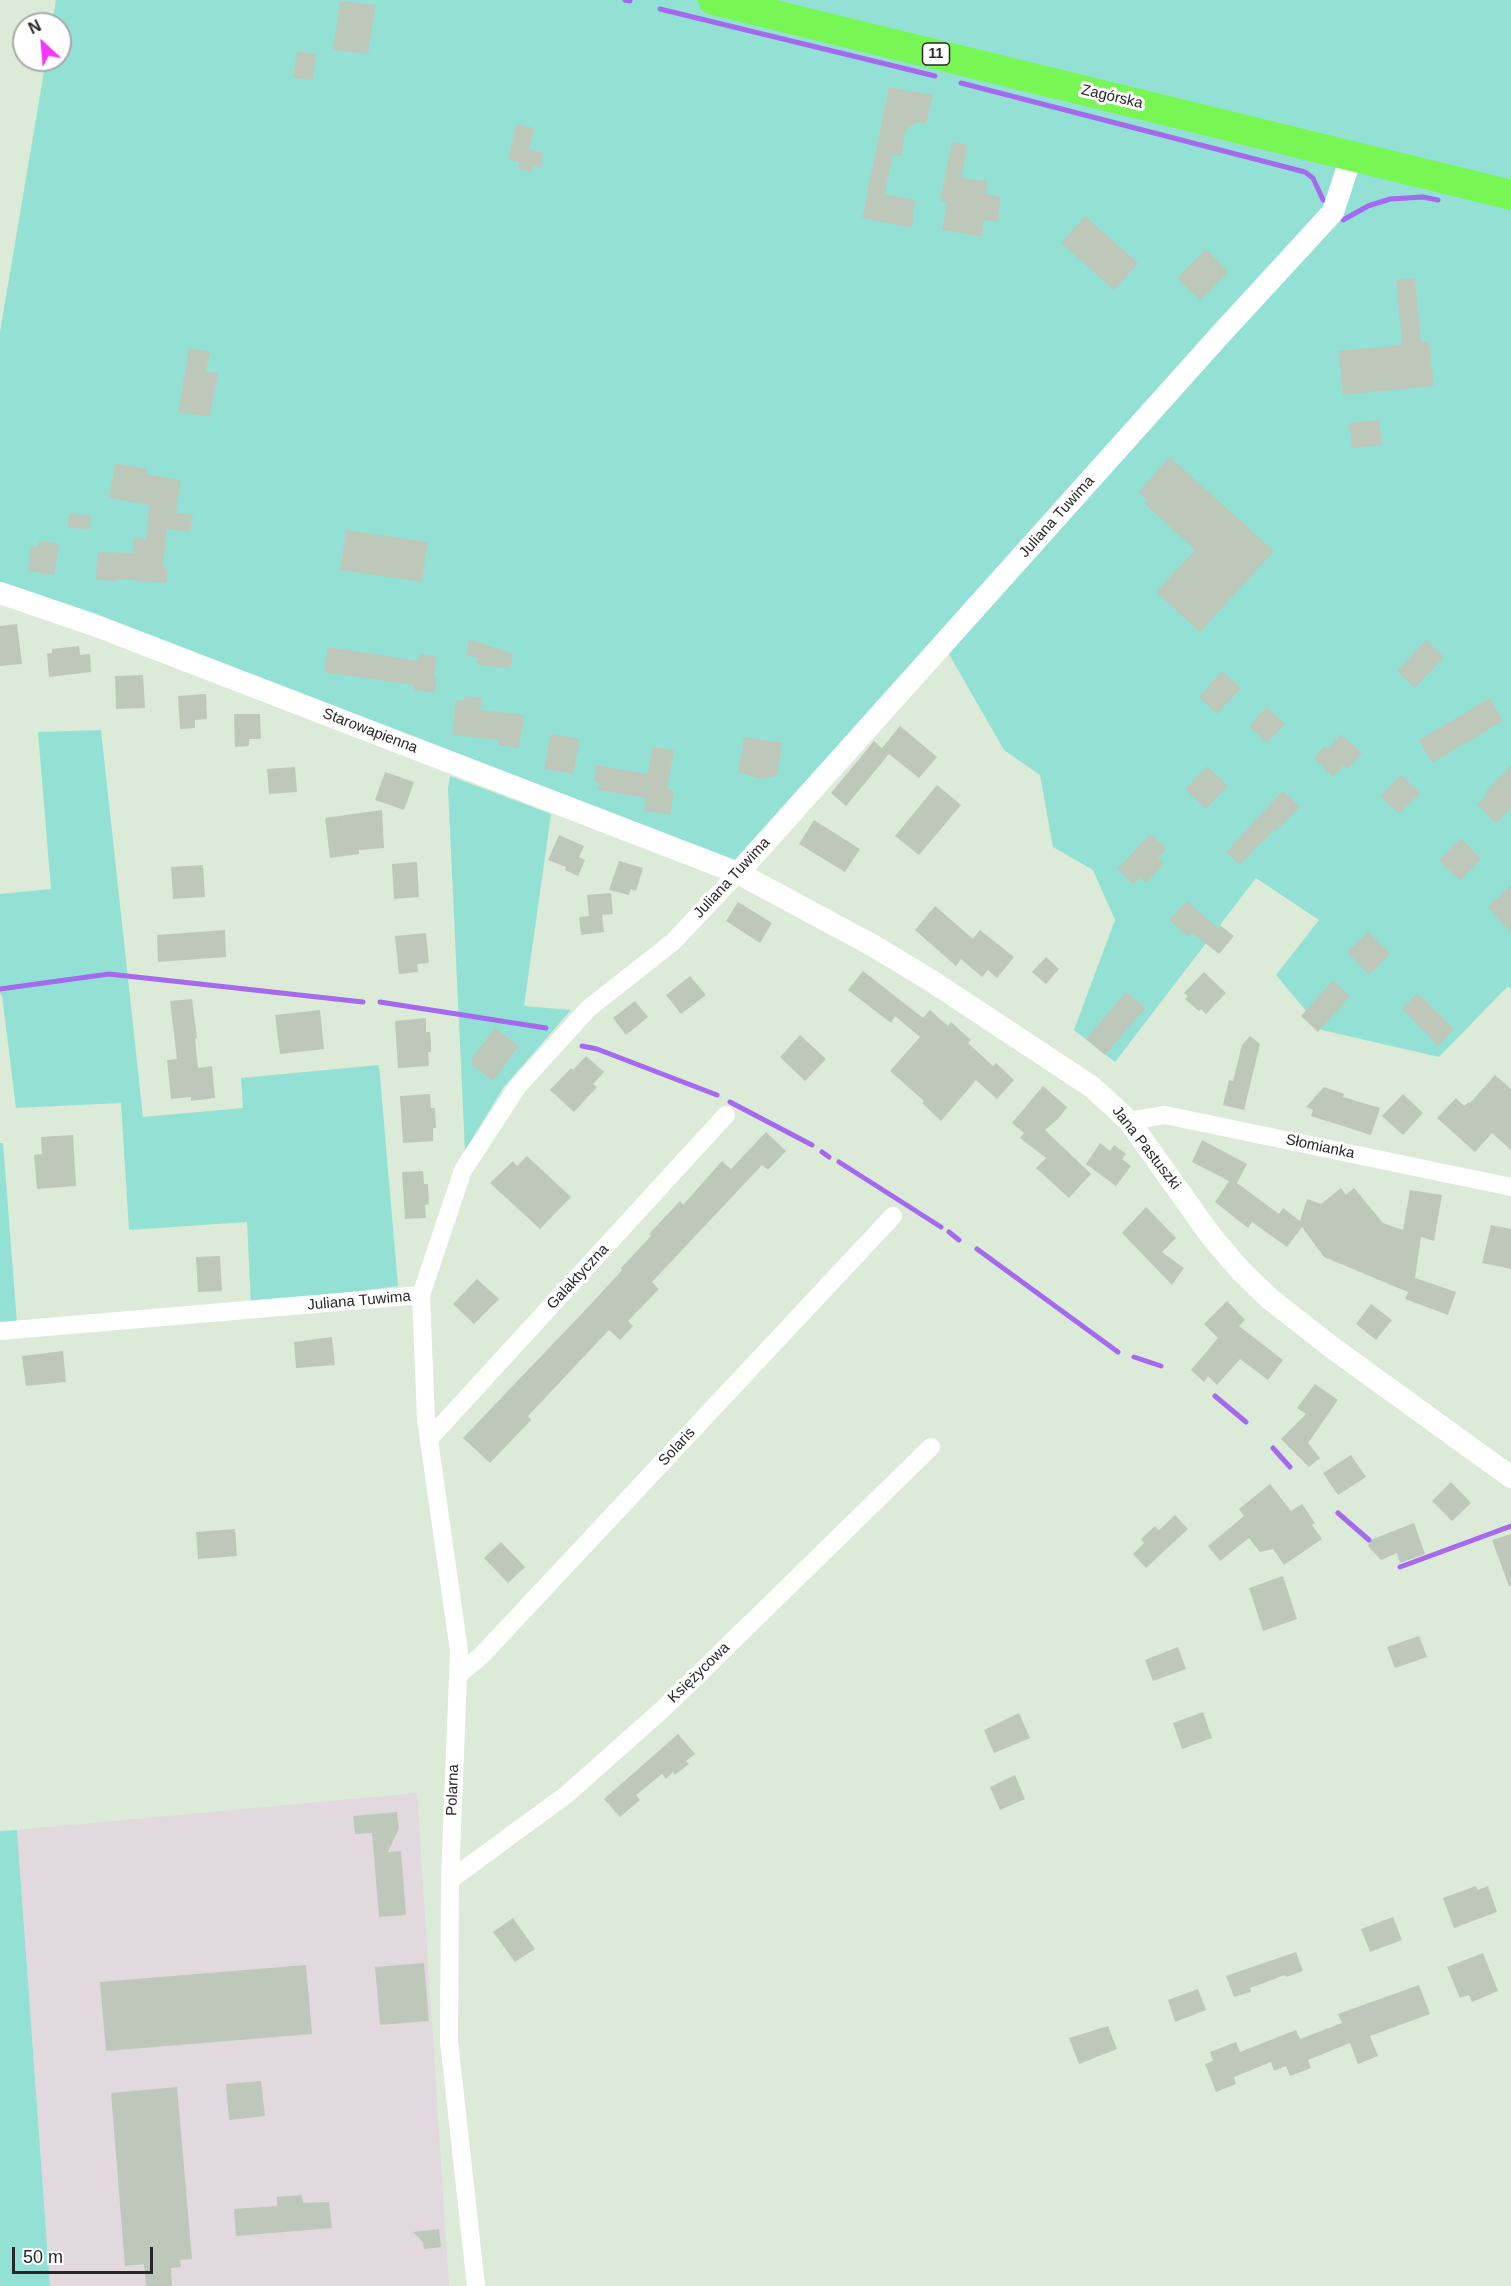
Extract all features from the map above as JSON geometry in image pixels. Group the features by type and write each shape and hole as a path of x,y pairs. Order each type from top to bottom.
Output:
{"highway":[{"name":"Zagórska","path":"713,0 1511,195"}],"street":[{"name":"Juliana Tuwima","path":"0,1331 421,1295 463,1170 518,1086 589,1008 673,942 738,873 1333,212 1351,157"},
{"name":"Starowapienna","path":"0,593 94,625 738,873"},
{"name":"Jana Pastuszki","path":"738,873 872,945 930,980 1092,1088 1129,1121 1211,1236 1240,1271 1334,1349 1511,1477"},
{"name":"Galaktyczna","path":"429,1439 726,1115"},
{"name":"Słomianka","path":"1129,1121 1165,1115 1511,1187"},
{"name":"Solaris","path":"458,1675 481,1656 893,1216"},
{"name":"Polarna","path":"421,1295 426,1419 459,1651 450,1880 448,2041 476,2286"},
{"name":"Księżycowa","path":"450,1880 566,1795 664,1708 931,1447"}],"shaded area":[{"path":"56,0 1511,0 1511,989 1508,986 1439,1057 1322,1030 1276,975 1319,920 1256,878 1115,1062 1074,1030 1115,920 1093,870 1053,847 1040,775 1004,750 946,649 743,876 0,584 0,332 44,72 72,72 72,12 54,12"},
{"path":"101,730 143,1117 243,1108 241,1078 379,1065 398,1286 251,1305 247,1222 129,1230 121,1103 16,1108 2,995 0,994 0,894 51,889 38,732"},
{"path":"450,776 551,814 524,1006 571,1010 503,1088 465,1151 448,788"},
{"path":"0,1143 3,1143 17,1323 0,1324"},
{"path":"417,1793 449,2286 50,2286 17,1830"},
{"path":"17,1830 50,2286 0,2286 0,1831"}],"building":[{"path":"340,1 376,5 368,54 333,50"},
{"path":"297,51 316,54 313,80 293,78"},
{"path":"889,87 933,95 926,124 917,122 905,130 902,156 892,155 885,194 915,200 912,228 862,218"},
{"path":"516,124 534,128 529,149 544,153 541,168 533,166 532,172 518,169 519,162 508,160"},
{"path":"952,142 968,145 961,178 987,181 986,194 1001,197 998,222 984,220 982,237 942,230 947,202 940,201"},
{"path":"1085,216 1138,263 1114,290 1061,243"},
{"path":"1206,249 1228,272 1200,300 1177,278"},
{"path":"1415,278 1421,342 1429,342 1434,386 1343,395 1338,351 1402,345 1396,280"},
{"path":"189,348 210,352 206,371 218,373 210,417 178,412"},
{"path":"1379,420 1382,445 1352,448 1349,423"},
{"path":"1170,457 1274,551 1200,632 1156,592 1195,550 1144,503 1147,500 1138,492"},
{"path":"115,463 147,469 146,474 181,480 176,513 193,515 190,533 167,529 163,567 168,568 166,583 118,579 118,581 96,580 97,552 133,553 134,538 146,539 149,505 109,498"},
{"path":"69,514 91,515 90,529 68,528"},
{"path":"346,530 428,542 422,582 340,570"},
{"path":"39,541 59,544 54,575 28,571 31,546 38,548"},
{"path":"17,624 22,664 0,666 0,626"},
{"path":"469,639 513,654 510,669 476,664 478,658 466,655"},
{"path":"1426,640 1444,657 1415,688 1397,671"},
{"path":"79,646 80,655 90,654 91,672 49,677 47,653 52,653 52,649"},
{"path":"328,647 418,661 420,654 437,657 434,676 437,677 435,693 414,690 414,685 324,672"},
{"path":"1222,671 1241,688 1217,714 1199,697"},
{"path":"143,675 145,708 116,709 115,676"},
{"path":"206,694 207,719 195,720 195,728 180,729 178,696"},
{"path":"465,696 481,698 480,710 524,715 519,748 498,745 499,740 452,735 456,700 464,701"},
{"path":"1490,698 1503,721 1432,763 1419,740"},
{"path":"1267,707 1285,724 1267,743 1249,726"},
{"path":"234,714 260,714 261,739 249,739 249,746 235,747"},
{"path":"900,726 937,757 919,778 889,754 846,806 831,793 874,741 884,750 882,748"},
{"path":"551,734 580,739 573,774 544,769"},
{"path":"1341,734 1362,753 1347,769 1344,765 1333,777 1314,758 1325,746 1328,749"},
{"path":"744,737 783,743 776,776 761,779 738,772"},
{"path":"652,747 674,750 667,790 674,791 670,815 644,811 646,798 597,790 599,782 594,781 596,765 648,774"},
{"path":"1207,766 1228,786 1206,809 1185,789"},
{"path":"1511,766 1511,808 1496,823 1477,805 1487,794 1485,792"},
{"path":"295,767 297,792 269,794 267,769"},
{"path":"385,772 414,782 404,810 375,800"},
{"path":"1401,775 1420,793 1399,814 1380,796"},
{"path":"937,785 961,805 919,855 895,836"},
{"path":"1283,791 1300,807 1276,831 1274,829 1240,865 1226,852"},
{"path":"382,810 384,848 359,850 359,854 330,858 325,818"},
{"path":"814,820 860,849 845,872 799,844"},
{"path":"1150,834 1166,849 1158,858 1164,863 1146,883 1140,878 1133,884 1117,869"},
{"path":"559,835 584,846 579,857 585,860 578,876 565,870 566,867 548,860"},
{"path":"1461,838 1481,859 1460,881 1439,860"},
{"path":"619,861 643,868 636,891 631,889 629,895 609,890"},
{"path":"417,862 419,897 394,899 392,864"},
{"path":"203,865 205,897 173,899 171,867"},
{"path":"1511,885 1511,933 1488,907"},
{"path":"611,893 613,914 602,915 604,932 581,935 579,917 589,916 587,895"},
{"path":"1187,901 1218,928 1220,925 1234,936 1219,954 1191,932 1188,936 1169,920"},
{"path":"738,902 772,923 760,943 726,921"},
{"path":"935,906 973,939 980,930 1014,957 997,978 988,970 982,977 961,959 956,966 915,930"},
{"path":"225,930 226,957 158,962 157,935"},
{"path":"1368,932 1390,954 1369,975 1347,952"},
{"path":"426,933 429,963 417,964 418,972 399,974 395,936"},
{"path":"1046,957 1059,969 1046,984 1032,972"},
{"path":"863,971 923,1018 930,1010 948,1026 951,1022 971,1040 968,1043 993,1066 996,1063 1014,1080 997,1099 976,1080 941,1121 922,1103 924,1101 890,1071 920,1037 895,1016 891,1023 848,990"},
{"path":"1204,972 1226,993 1206,1014 1185,999 1188,996 1184,993"},
{"path":"690,976 706,995 681,1014 666,995"},
{"path":"1333,980 1350,996 1318,1032 1301,1016"},
{"path":"1126,992 1145,1008 1105,1055 1086,1039"},
{"path":"1417,993 1454,1029 1438,1046 1402,1009"},
{"path":"192,999 198,1068 212,1066 215,1098 191,1101 191,1097 171,1099 167,1060 177,1059 170,1001"},
{"path":"635,1001 648,1017 626,1035 613,1018"},
{"path":"320,1010 324,1049 280,1054 275,1015"},
{"path":"426,1018 426,1032 430,1032 431,1042 431,1052 428,1052 429,1066 398,1068 395,1021"},
{"path":"495,1028 519,1046 493,1081 472,1065 472,1058"},
{"path":"800,1035 826,1059 805,1081 780,1057"},
{"path":"1250,1036 1260,1044 1244,1110 1223,1105 1229,1080 1233,1081 1242,1045"},
{"path":"586,1056 604,1072 593,1084 597,1087 574,1112 550,1090"},
{"path":"1495,1075 1511,1089 1511,1150 1492,1133 1475,1152 1437,1118 1456,1098 1464,1106 1470,1103"},
{"path":"1043,1086 1067,1107 1045,1130 1091,1174 1069,1198 1036,1168 1046,1158 1020,1138 1024,1133 1012,1123"},
{"path":"1324,1087 1344,1094 1343,1097 1380,1108 1371,1135 1311,1116 1313,1110 1306,1107"},
{"path":"430,1094 431,1108 435,1108 436,1128 433,1128 433,1141 403,1143 400,1096"},
{"path":"1403,1094 1423,1113 1403,1135 1382,1116"},
{"path":"766,1132 786,1151 768,1170 762,1165 652,1282 659,1289 628,1321 633,1326 620,1340 609,1330 528,1416 531,1420 490,1463 463,1438 592,1303 651,1236 649,1234 680,1201 683,1205 722,1161 731,1169"},
{"path":"73,1135 76,1186 37,1189 34,1155 42,1154 41,1137"},
{"path":"1202,1140 1247,1164 1237,1183 1279,1214 1283,1208 1300,1221 1307,1199 1321,1204 1341,1188 1346,1195 1354,1188 1383,1223 1403,1230 1410,1190 1442,1195 1434,1241 1421,1237 1415,1278 1456,1292 1448,1315 1405,1299 1408,1292 1324,1257 1302,1227 1287,1247 1252,1222 1248,1228 1215,1202 1229,1181 1192,1162"},
{"path":"1100,1143 1110,1151 1114,1145 1126,1154 1122,1159 1131,1166 1116,1186 1086,1164"},
{"path":"527,1156 571,1197 540,1229 490,1183 513,1161 517,1166"},
{"path":"423,1171 424,1184 428,1184 429,1204 425,1205 426,1218 405,1219 402,1172"},
{"path":"1146,1207 1176,1238 1162,1252 1184,1268 1172,1285 1122,1233"},
{"path":"1491,1225 1511,1229 1511,1269 1482,1263"},
{"path":"220,1256 222,1291 198,1292 196,1257"},
{"path":"477,1279 499,1299 474,1324 453,1304"},
{"path":"1227,1301 1245,1320 1239,1326 1283,1360 1268,1380 1240,1359 1217,1385 1208,1376 1204,1382 1191,1370 1218,1338 1204,1324"},
{"path":"1371,1304 1392,1320 1376,1340 1356,1324"},
{"path":"332,1337 335,1365 296,1368 294,1342"},
{"path":"63,1351 66,1382 26,1386 22,1356"},
{"path":"1315,1384 1338,1400 1308,1443 1320,1458 1309,1467 1281,1439 1306,1414 1297,1408"},
{"path":"1351,1455 1366,1477 1338,1495 1323,1473"},
{"path":"1451,1482 1471,1503 1452,1521 1432,1501"},
{"path":"1270,1484 1291,1511 1302,1504 1315,1523 1312,1525 1322,1539 1284,1565 1273,1549 1260,1552 1249,1538 1220,1561 1208,1546 1244,1516 1239,1509"},
{"path":"1175,1515 1188,1529 1146,1568 1133,1554 1144,1543 1141,1539 1155,1526 1159,1530"},
{"path":"1414,1523 1425,1554 1400,1563 1397,1553 1381,1560 1368,1546 1373,1539"},
{"path":"235,1529 237,1556 198,1559 196,1532"},
{"path":"1511,1534 1511,1586 1509,1586 1492,1540"},
{"path":"501,1542 525,1567 508,1583 484,1558"},
{"path":"1283,1576 1297,1619 1263,1631 1249,1588"},
{"path":"1419,1636 1427,1657 1395,1668 1387,1647"},
{"path":"1178,1647 1186,1669 1153,1681 1145,1660"},
{"path":"1203,1712 1212,1738 1182,1749 1173,1723"},
{"path":"1019,1713 1030,1738 994,1753 984,1730"},
{"path":"678,1734 695,1754 686,1761 689,1764 675,1775 673,1772 666,1779 662,1774 636,1795 640,1800 620,1817 604,1799"},
{"path":"1015,1775 1025,1799 1000,1810 990,1787"},
{"path":"397,1812 399,1828 388,1852 401,1851 406,1915 379,1917 372,1833 355,1834 353,1816"},
{"path":"1476,1886 1478,1890 1488,1886 1497,1912 1454,1928 1443,1898"},
{"path":"1393,1917 1402,1940 1370,1952 1361,1929"},
{"path":"513,1918 535,1949 515,1962 493,1932"},
{"path":"1296,1952 1303,1971 1250,1988 1251,1992 1234,1997 1226,1976"},
{"path":"1483,1953 1498,1991 1472,2002 1469,1995 1460,1998 1447,1967"},
{"path":"424,1963 429,2021 380,2025 375,1967"},
{"path":"306,1965 312,2034 106,2051 100,1982"},
{"path":"1419,1985 1430,2014 1370,2036 1378,2056 1358,2064 1350,2043 1308,2060 1311,2068 1290,2076 1286,2066 1274,2071 1271,2062 1234,2077 1236,2084 1216,2092 1205,2064 1213,2061 1210,2052 1236,2042 1240,2052 1296,2030 1300,2039 1342,2023 1338,2014"},
{"path":"1198,1989 1206,2010 1175,2022 1168,2000"},
{"path":"1108,2026 1117,2049 1079,2064 1069,2038"},
{"path":"261,2081 265,2116 229,2120 226,2084"},
{"path":"177,2087 192,2259 180,2260 181,2267 171,2268 172,2286 146,2286 144,2264 125,2266 111,2093"},
{"path":"302,2195 303,2203 329,2202 332,2228 236,2236 234,2209 277,2206 277,2197"},
{"path":"439,2229 441,2247 424,2249 423,2242 413,2232"}],"waterway":[{"path":"625,0 630,1"},
{"path":"660,9 935,76"},
{"path":"961,83 1305,172 1313,178 1323,200"},
{"path":"1343,220 1368,206 1390,199 1423,197 1438,200"},
{"path":"0,989 109,974 363,1002"},
{"path":"380,1002 546,1028"},
{"path":"582,1046 597,1049 717,1095"},
{"path":"730,1102 812,1145"},
{"path":"822,1152 829,1157"},
{"path":"839,1162 941,1227"},
{"path":"949,1232 959,1240"},
{"path":"977,1249 1118,1352"},
{"path":"1134,1357 1161,1366"},
{"path":"1215,1396 1246,1422"},
{"path":"1273,1448 1290,1467"},
{"path":"1338,1513 1369,1540"},
{"path":"1400,1567 1511,1526"}]}
